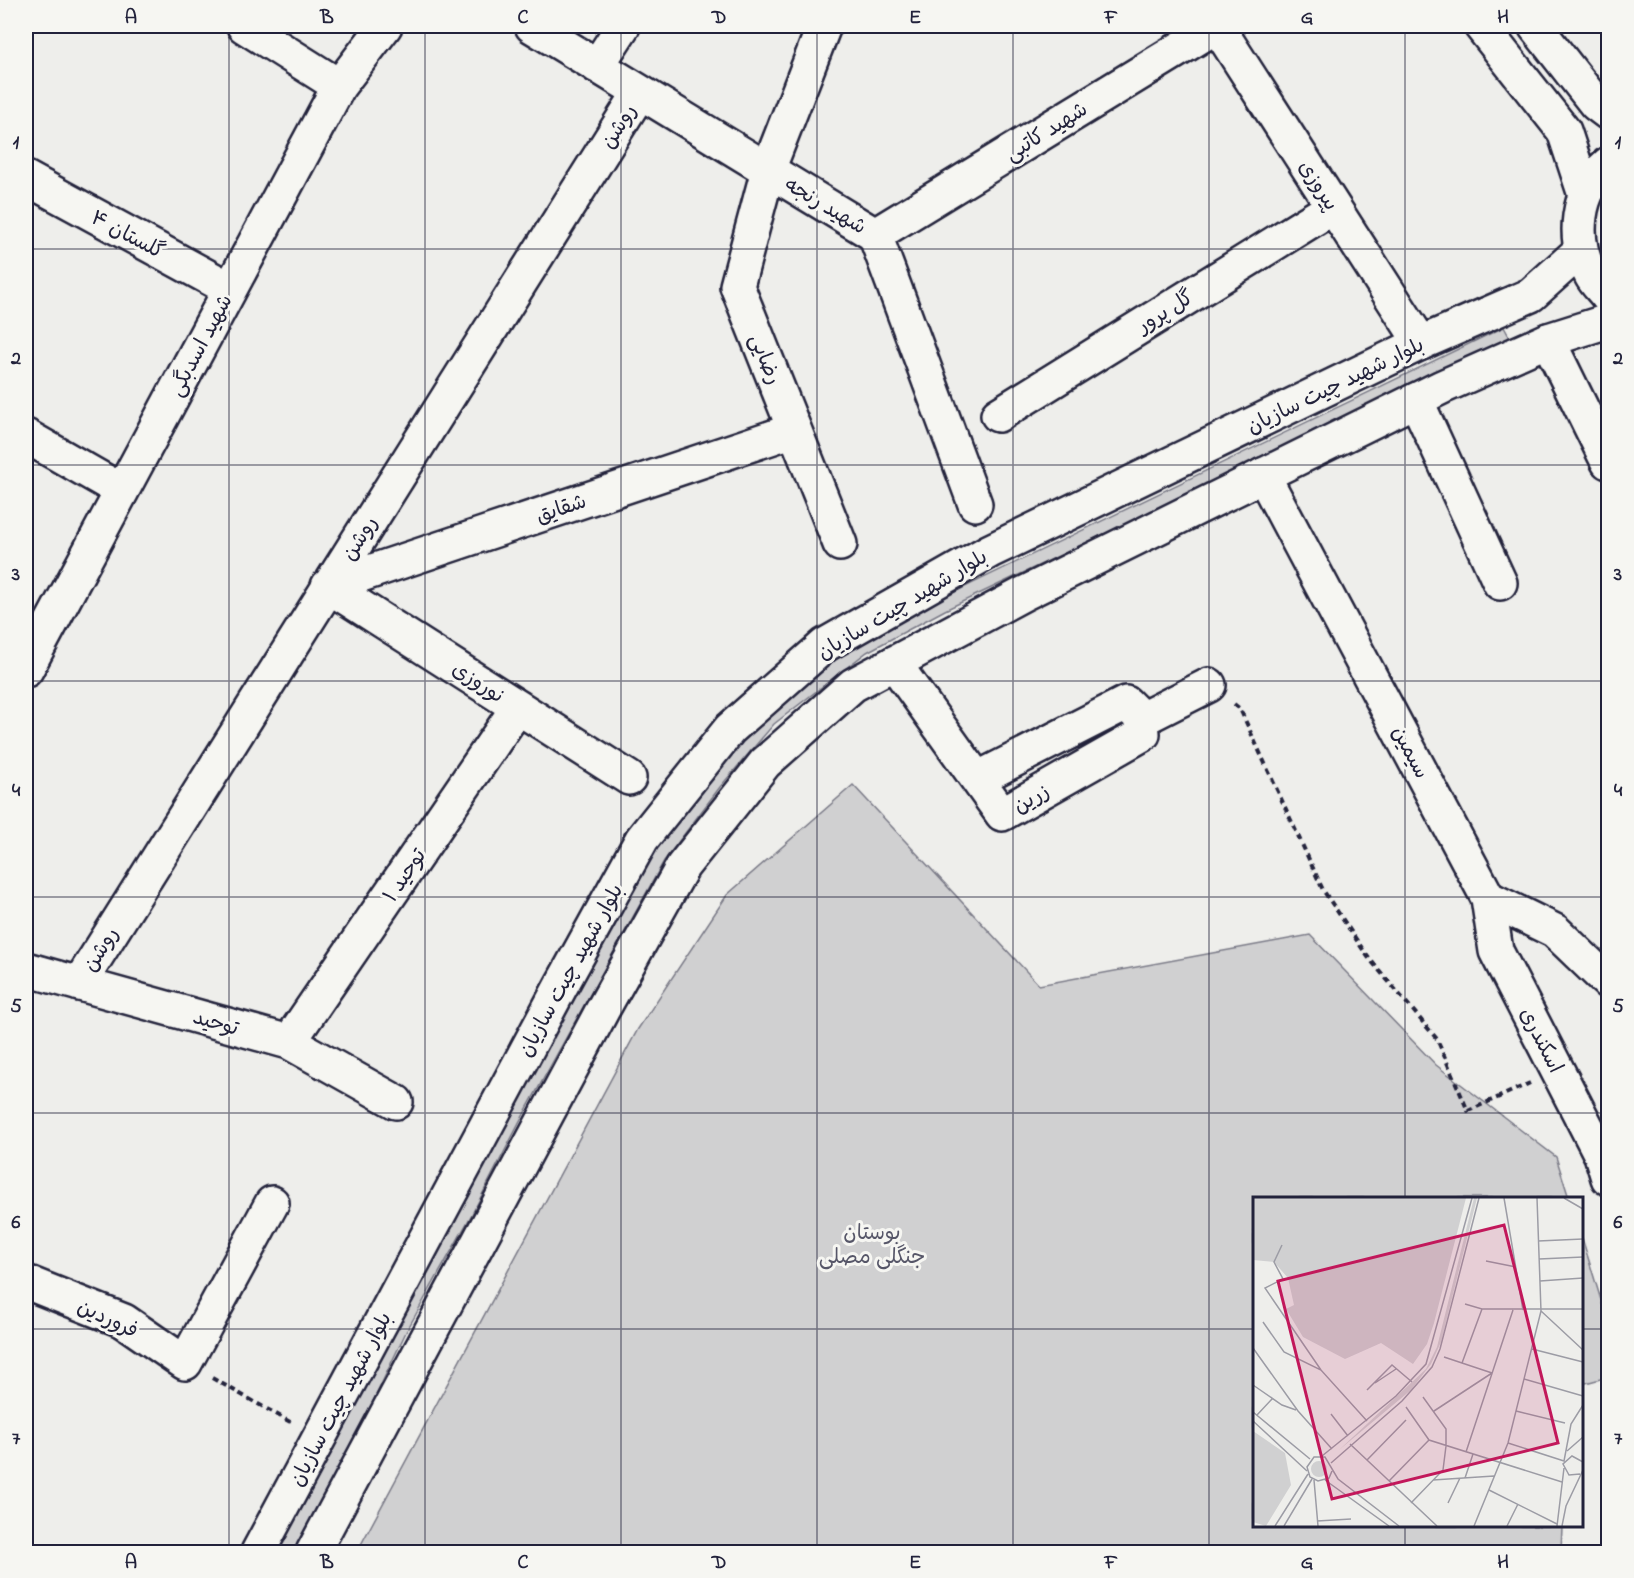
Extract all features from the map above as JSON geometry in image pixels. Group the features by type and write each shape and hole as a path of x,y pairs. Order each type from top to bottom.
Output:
{"street":[{"path":"244,26 339,86"},
{"name":"شهید اسدبگی","path":"26,670 339,86 385,26"},
{"name":"شهید رنجه","path":"532,26 875,236 975,504"},
{"path":"597,66 623,26"},
{"name":"رضایی","path":"824,26 768,170 737,286 840,544"},
{"name":"پیروزی","path":"1217,26 1421,344"},
{"name":"شهید کاتبی","path":"875,236 1217,26"},
{"path":"1481,26 1563,131 1585,195"},
{"path":"1535,26 1596,104 1608,113"},
{"name":"روشن","path":"79,984 640,92"},
{"path":"1608,164 1600,170 1585,195 1578,222 1581,250 1591,276 1608,297"},
{"name":"گلستان ۴","path":"26,178 230,289"},
{"name":"گل پرور","path":"998,415 1333,207"},
{"name":"بلوار شهید چیت سازیان","path":"258,1552 642,839 730,729 825,645 990,551 1421,344 1531,295 1581,250"},
{"path":"313,1552 603,1010 683,866 765,763 854,685 1023,594 1416,400 1548,340 1608,321"},
{"path":"1548,340 1608,462"},
{"path":"1416,400 1500,583"},
{"name":"شقایق","path":"328,586 794,430"},
{"path":"26,436 122,491"},
{"name":"سیمین","path":"1263,476 1488,898"},
{"name":"نوروزی","path":"328,586 629,778"},
{"name":"زرین","path":"894,663 1002,814 1143,734 1142,719 1209,685"},
{"name":"توحید ۱","path":"290,1042 518,707"},
{"path":"1488,898 1555,931 1608,982"},
{"name":"اسکندری","path":"1488,898 1496,951 1601,1155 1608,1178"},
{"name":"توحید","path":"26,969 290,1042 396,1102"},
{"path":"185,1363 272,1203"},
{"name":"فروردین","path":"26,1282 124,1321 185,1363"}],"path":[{"path":"1209,685 1240,709 1323,890 1368,957 1437,1039 1468,1111 1557,1070"},
{"path":"185,1363 319,1438"}],"green space":[{"path":"1504,327 1511,340 945,610 867,652 774,724 720,787 664,861 406,1332 357,1435 297,1552 274,1552 627,886 729,752 784,697 838,658 911,613"},
{"name":"بوستان جنگلی مصلی","path":"853,785 1039,985 1310,935 1436,1065 1556,1157 1569,1197 1253,1197 1253,1527 1562,1527 1561,1552 357,1552 638,1029 727,895"},
{"path":"1583,1241 1608,1323 1608,1377 1583,1384"}]}
